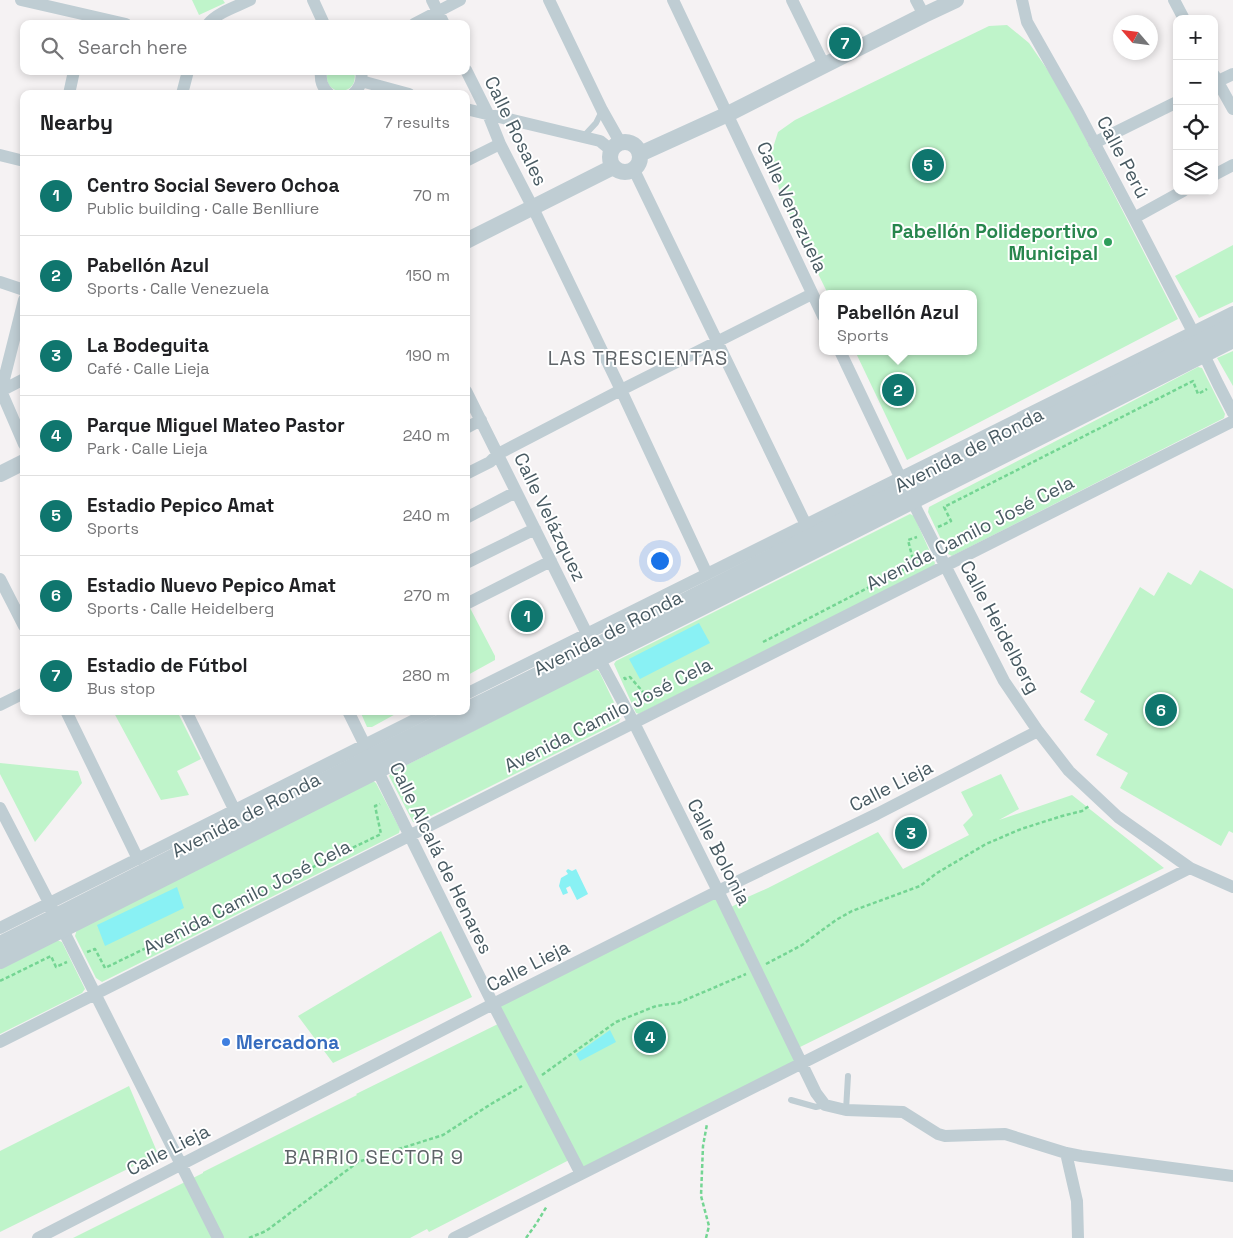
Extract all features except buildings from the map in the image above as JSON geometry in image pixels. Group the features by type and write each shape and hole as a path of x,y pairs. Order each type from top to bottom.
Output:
{"street":[{"path":"21,0 85,19"},
{"path":"212,20 250,0"},
{"path":"314,0 322,20"},
{"path":"418,20 435,5 460,0"},
{"path":"549,0 602,110 616,146"},
{"name":"Calle Venezuela","path":"673,0 819,308"},
{"path":"792,0 824,65"},
{"path":"916,0 924,15"},
{"path":"640,154 728,114 956,0"},
{"name":"Calle Perú","path":"1022,0 1027,22 1134,218 1233,413"},
{"path":"1174,0 1182,15"},
{"path":"435,5 442,20"},
{"path":"1218,79 1233,74"},
{"path":"70,90 73,75"},
{"path":"183,90 187,75"},
{"path":"321,75 323,90"},
{"name":"Calle Rosales","path":"468,75 708,574"},
{"path":"1218,85 1233,109"},
{"path":"357,86 383,90"},
{"path":"1094,144 1173,104"},
{"path":"470,110 616,146"},
{"path":"626,142 635,145 639,149 640,154 640,163 634,170 625,173 616,170 609,158 616,146 626,142"},
{"path":"470,159 500,144"},
{"path":"0,155 20,160"},
{"path":"1218,173 1233,165"},
{"path":"470,239 613,167"},
{"path":"634,170 806,525"},
{"path":"1134,218 1176,195"},
{"path":"0,282 20,289"},
{"path":"470,472 490,462 498,454 812,294"},
{"name":"Avenida de Ronda","path":"1198,342 1233,312"},
{"path":"20,316 1,391 20,435"},
{"name":"Avenida de Ronda","path":"470,709 1233,325"},
{"name":"Avenida de Ronda","path":"1198,342 1233,340"},
{"path":"842,355 906,489"},
{"path":"1,391 20,381"},
{"name":"Calle Velázquez","path":"470,399 594,647"},
{"path":"470,426 481,420"},
{"name":"Avenida Camilo José Cela","path":"0,1042 1233,421"},
{"path":"0,474 20,464"},
{"name":"Avenida de Ronda","path":"470,708 594,647 708,574 806,525 906,489"},
{"name":"Calle Heidelberg","path":"906,489 1004,681 1038,731 1069,771 1118,817 1190,868 1233,887"},
{"path":"470,516 516,492"},
{"path":"470,561 535,529"},
{"path":"470,602 551,561"},
{"path":"0,579 20,618"},
{"name":"Avenida de Ronda","path":"470,693 594,647"},
{"name":"Calle Bolonia","path":"594,647 718,891 816,1093 825,1105"},
{"path":"0,705 20,695"},
{"path":"68,715 138,859"},
{"path":"188,715 235,810"},
{"name":"Calle Alcalá de Henares","path":"350,715 493,1004 581,1174"},
{"name":"Avenida de Ronda","path":"371,758 427,715"},
{"name":"Avenida de Ronda","path":"0,961 56,916 138,859 235,810 371,758 455,715"},
{"name":"Avenida de Ronda","path":"0,944 457,715"},
{"name":"Calle Lieja","path":"38,1238 493,1004 877,814 1038,731"},
{"path":"0,808 218,1238"},
{"path":"454,1238 1190,868"},
{"name":"Avenida de Ronda","path":"0,928 56,916"},
{"path":"825,1105 846,1110 903,1112 938,1134 945,1136 1005,1134 1081,1156 1233,1176"},
{"path":"1066,1153 1077,1201 1078,1238"}],"lane":[{"path":"583,137 596,123 602,110"},
{"path":"846,1110 848,1076"},
{"path":"791,1100 816,1107 825,1105"}],"path":[{"path":"249,1238 266,1230 358,1162 444,1135 491,1104 544,1074 616,1022 656,1006 678,1003 756,969 802,945 836,920 852,911 920,886 937,873 986,844 1021,829 1082,811 1099,799"},
{"path":"0,982 51,956 56,967 95,948 105,968 381,834 375,806 382,802"},
{"path":"706,1238 708,1226 701,1196 703,1146 709,1109"},
{"path":"526,1238 548,1204 548,1190"}],"green space":[{"path":"192,0 223,0 225,3 199,15"},
{"path":"1007,25 1029,43 1058,85 1178,319 907,460 857,355 977,355 977,290 826,290 781,198 771,154 778,132 795,120 989,26"},
{"path":"328,75 354,75 355,80 347,90 335,90 327,80"},
{"path":"1233,245 1233,302 1199,318 1175,276"},
{"path":"1233,351 1233,386 1217,358"},
{"path":"1198,367 1202,368 1225,414 1224,418 952,556 948,554 928,512 929,507"},
{"path":"910,514 914,516 935,563 934,566 639,714 636,713 614,664 616,661"},
{"path":"1200,570 1233,589 1233,833 1229,831 1221,846 1120,788 1128,773 1096,755 1108,734 1084,720 1095,701 1080,692 1140,587 1154,596 1168,572 1191,585"},
{"path":"470,608 495,656 495,660 470,674"},
{"path":"595,669 599,671 621,717 619,722 417,823 413,822 389,776 391,773"},
{"path":"115,715 179,715 201,759 177,771 189,795 161,800"},
{"path":"362,715 394,715 372,727 367,727"},
{"path":"0,763 78,771 82,783 35,842 0,774"},
{"path":"1001,774 1019,809 999,820 1072,795 1164,868 796,1049 802,1062 581,1174 573,1158 429,1232 427,1229 410,1238 73,1238 502,1022 493,1004 718,891 727,909 741,902 741,900 878,832 903,869 969,835 963,825 973,815 961,792"},
{"path":"373,781 376,783 400,829 399,833 102,982 96,978 75,936 77,929"},
{"path":"441,931 472,997 333,1063 298,1016"},
{"path":"57,940 62,942 85,989 82,993 0,1034 0,969"},
{"path":"129,1086 158,1154 0,1232 0,1151"}],"water":[{"path":"699,623 710,643 640,679 629,659"},
{"path":"568,869 572,871 576,869 588,894 577,900 570,886 566,888 568,893 563,895 559,886 561,878 568,874 566,871"},
{"path":"177,887 184,908 105,946 97,925"},
{"path":"610,1030 616,1042 580,1061 576,1054"}],"place":[{"name":"Estadio de Fútbol","path":"845,43"},
{"name":"Estadio Pepico Amat","path":"928,165"},
{"name":"Pabellón Polideportivo Municipal","path":"1108,242"},
{"name":"Pabellón Azul","path":"898,390"},
{"name":"Centro Social Severo Ochoa","path":"527,616"},
{"name":"Estadio Nuevo Pepico Amat","path":"1161,710"},
{"name":"La Bodeguita","path":"911,833"},
{"name":"Parque Miguel Mateo Pastor","path":"650,1037"},
{"name":"Mercadona","path":"226,1042"}],"district":[{"name":"LAS TRESCIENTAS","path":"638,358"},
{"name":"BARRIO SECTOR 9","path":"374,1157"}]}
